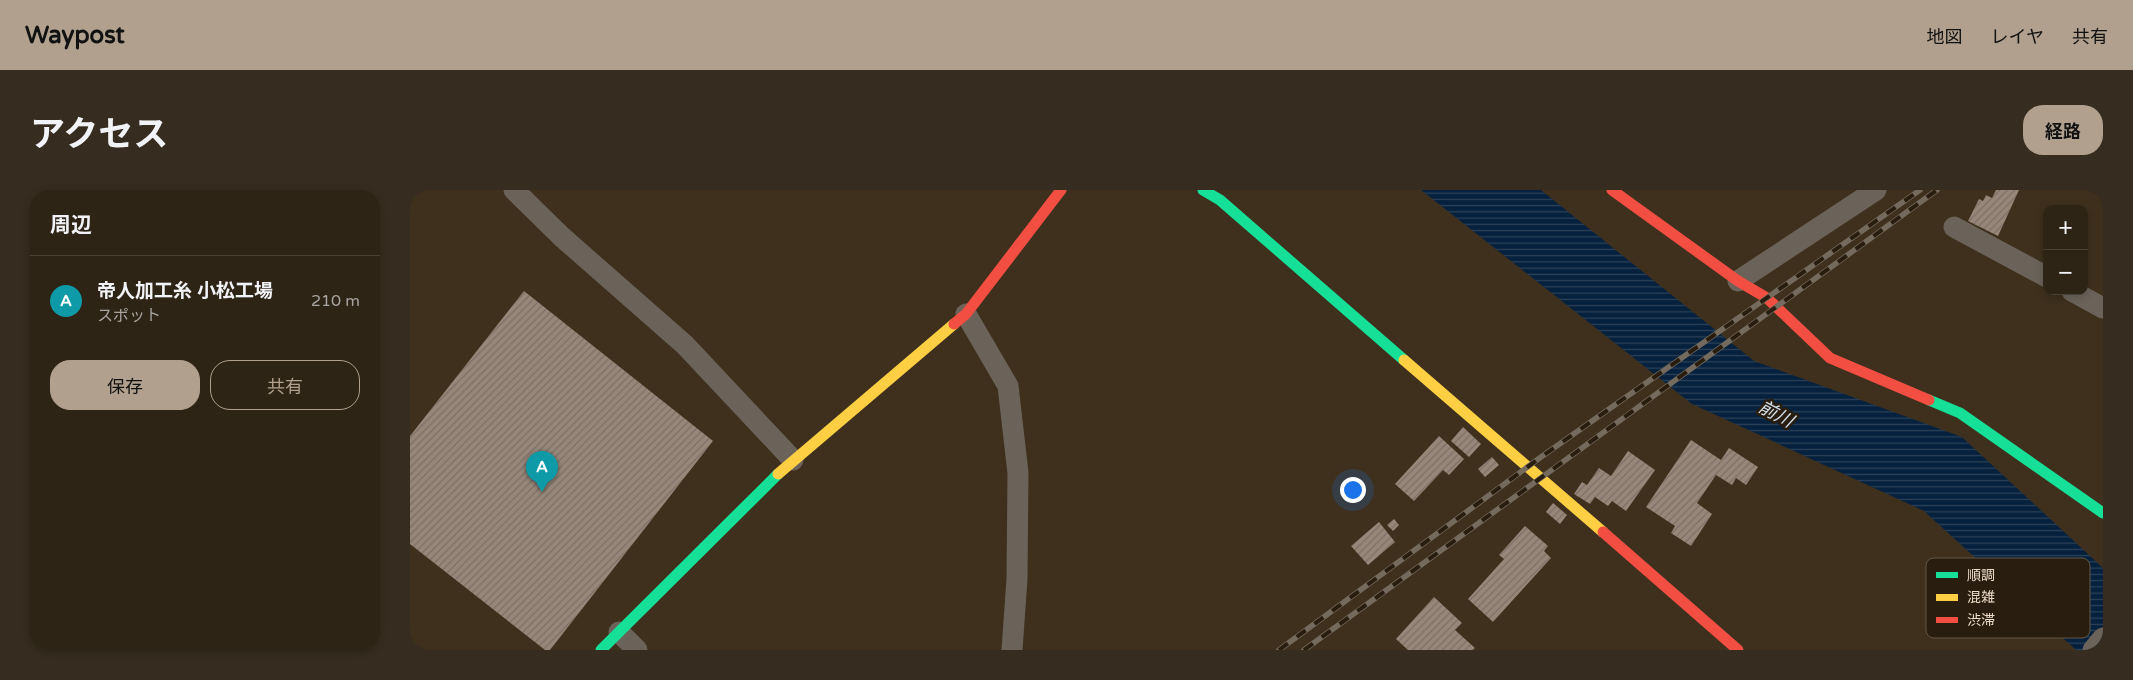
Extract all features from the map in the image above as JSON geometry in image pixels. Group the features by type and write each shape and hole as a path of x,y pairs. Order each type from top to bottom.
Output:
{"street":[{"path":"514,190 562,237 685,345 793,460"},
{"path":"600,650 793,460 966,314 1061,190"},
{"path":"1203,190 1235,213 1738,650"},
{"path":"1612,190 1738,282 1777,306 1830,358 1960,413 2103,513"},
{"path":"1738,282 1876,190"},
{"path":"1954,227 2043,275"},
{"path":"2079,295 2103,308"},
{"path":"966,314 1008,386 1018,473 1017,579 1012,650"},
{"path":"619,632 637,650"},
{"path":"2093,650 2103,638"}],"water":[{"name":"前川","path":"1421,190 1541,190 1754,361 1962,437 2103,568 2103,650 2076,650 2063,638 2090,638 2090,558 1975,558 1924,511 1692,404"}],"building":[{"path":"1996,190 2019,190 1998,236 1968,221 1979,199 1983,201 1986,195 1992,198"},
{"path":"524,291 713,441 550,650 545,650 410,544 410,436"},
{"path":"1463,427 1481,444 1469,457 1451,441"},
{"path":"1439,436 1464,459 1449,475 1443,470 1414,501 1395,484"},
{"path":"1691,440 1721,460 1729,448 1758,467 1746,485 1736,478 1732,485 1716,475 1697,503 1712,514 1691,546 1671,533 1675,526 1646,507"},
{"path":"1628,451 1655,470 1626,511 1612,501 1608,506 1595,497 1590,504 1574,494 1582,482 1587,485 1599,468 1611,476"},
{"path":"1492,457 1499,465 1485,477 1478,469"},
{"path":"1553,503 1567,515 1560,524 1546,512"},
{"path":"1394,519 1399,525 1393,531 1387,525"},
{"path":"1379,522 1395,542 1368,565 1351,546"},
{"path":"1525,526 1548,546 1544,551 1551,558 1493,622 1468,599 1504,559 1499,555"},
{"path":"1434,597 1462,623 1455,630 1475,648 1473,650 1408,650 1396,639"}],"railway":[{"path":"1279,650 1541,457 1920,190"},
{"path":"1304,650 1937,190"}],"traffic: fast":[{"path":"1203,190 1220,200 1404,360"},
{"path":"1929,400 1960,413 2103,513"},
{"path":"601,650 778,474"}],"traffic: slow":[{"path":"778,474 954,324"},
{"path":"1404,360 1603,532"}],"traffic: jam":[{"path":"954,324 966,314 1061,190"},
{"path":"1612,190 1738,281 1767,298 1830,358 1929,400"},
{"path":"1603,532 1738,650"}],"place":[{"name":"帝人加工糸 小松工場","path":"542,492"}]}
